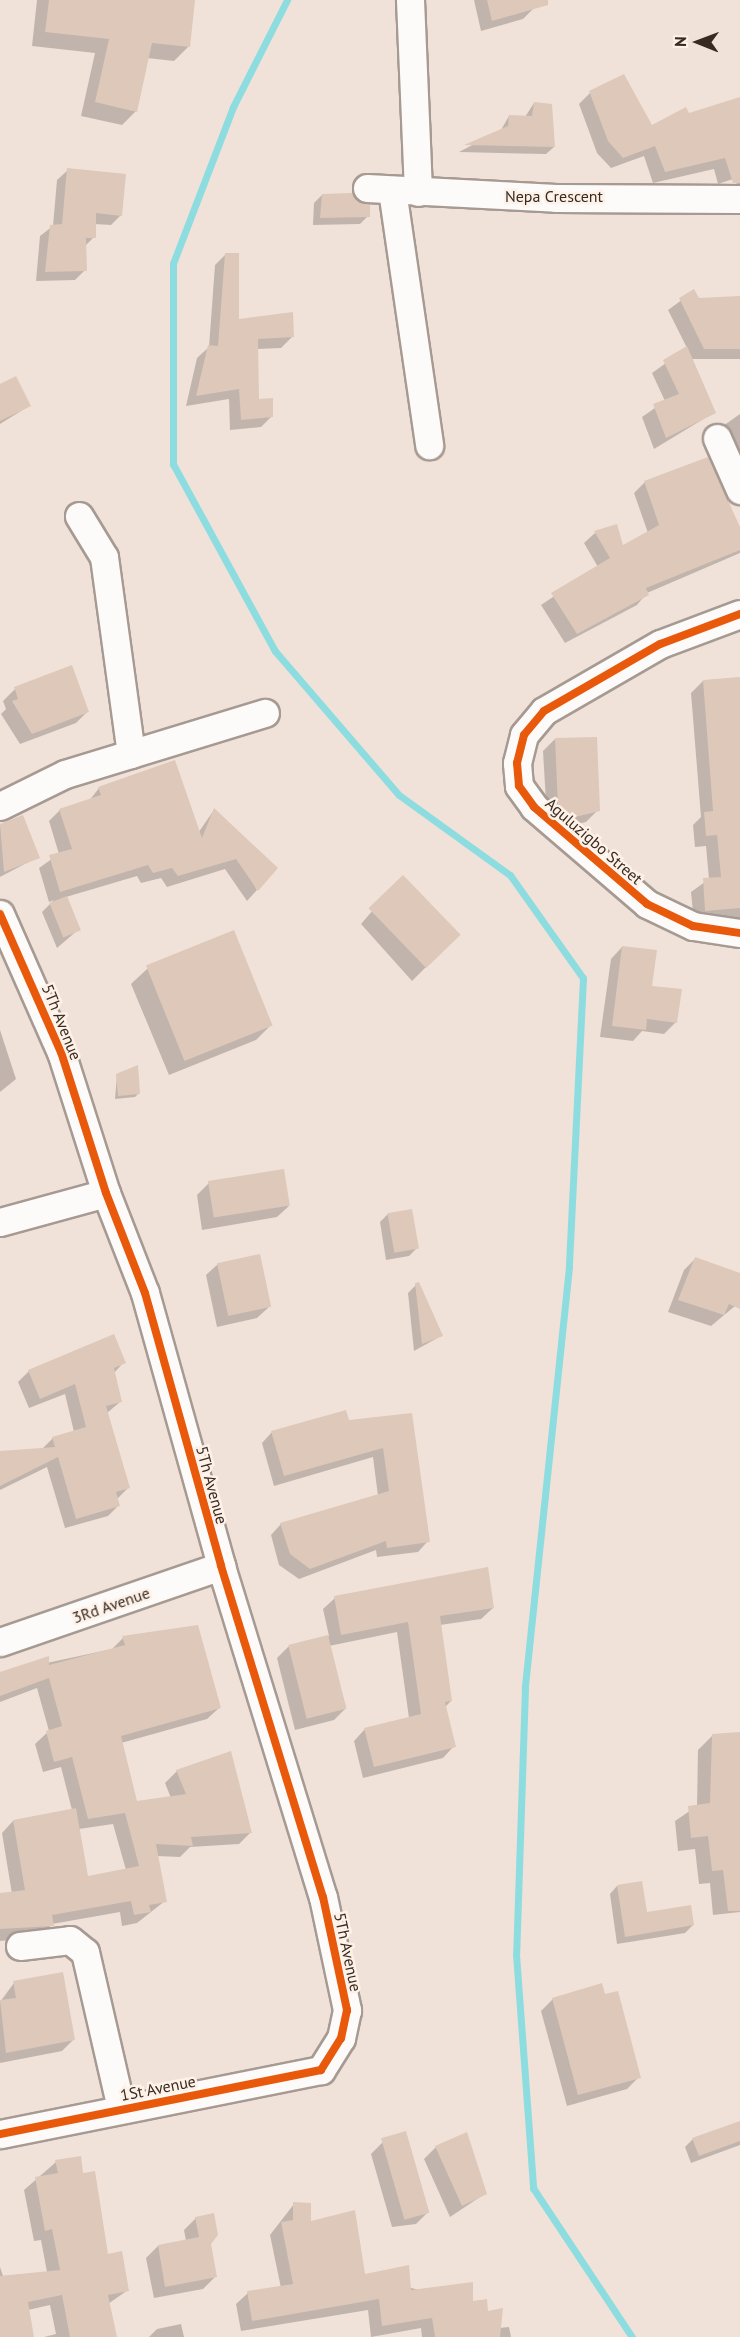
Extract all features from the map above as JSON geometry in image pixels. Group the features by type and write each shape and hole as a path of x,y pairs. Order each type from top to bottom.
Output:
{"street":[{"path":"410,0 392,190 429,445"},
{"name":"Nepa Crescent","path":"392,190 740,199"},
{"path":"717,438 740,489"},
{"path":"79,516 104,557 131,754"},
{"name":"Aguluzigbo Street","path":"740,614 660,644 544,711 524,735 518,763 519,786 534,807 647,904 693,926 740,933"},
{"path":"3,795 265,713"},
{"name":"5Th Avenue","path":"0,914 61,1052 106,1193 145,1293 221,1566 323,1898 347,2010 341,2038 321,2070"},
{"path":"0,1222 106,1193"},
{"name":"3Rd Avenue","path":"0,1642 221,1566"},
{"path":"20,1946 70,1940 85,1952 121,2109"},
{"name":"1St Avenue","path":"0,2134 321,2070"}],"building":[{"path":"49,0 195,0 190,47 152,43 137,112 95,102 109,39 45,32"},
{"path":"487,0 548,0 548,5 492,21"},
{"path":"624,74 652,125 686,107 689,113 740,97 740,183 733,183 725,158 665,172 655,146 623,158 608,141 589,91"},
{"path":"534,102 552,104 555,147 464,145 508,126 509,115 532,116"},
{"path":"67,168 126,174 122,216 96,213 96,238 86,238 87,271 45,272 50,225 62,224"},
{"path":"353,193 370,204 370,217 320,218 322,194"},
{"path":"225,253 239,253 239,319 293,312 294,337 258,339 259,399 273,398 273,417 241,420 239,389 196,396 208,345 218,346"},
{"path":"694,289 699,298 740,296 740,349 704,349 679,298"},
{"path":"687,346 716,413 666,438 653,404 679,394 663,360"},
{"path":"16,376 31,406 0,421 0,384"},
{"path":"708,457 740,527 740,550 646,588 649,595 577,634 551,593 610,558 594,531 617,524 623,545 659,525 644,481"},
{"path":"72,665 89,712 32,734 12,701 18,699 14,687"},
{"path":"740,677 740,908 705,911 703,878 721,877 717,835 706,836 704,812 713,811 703,680"},
{"path":"597,737 600,811 571,818 558,807 555,738"},
{"path":"175,760 202,838 214,808 278,868 258,891 236,859 178,876 172,868 153,873 148,865 60,892 49,855 72,849 59,809 101,795 98,787"},
{"path":"23,815 40,858 4,872 0,824"},
{"path":"403,875 461,935 426,968 368,908"},
{"path":"67,896 81,930 63,937 49,903"},
{"path":"234,930 273,1025 185,1061 146,966"},
{"path":"622,946 657,950 652,986 682,989 677,1023 647,1019 646,1030 612,1026"},
{"path":"138,1065 140,1094 118,1096 116,1074"},
{"path":"284,1169 290,1206 214,1218 208,1181"},
{"path":"412,1209 419,1248 394,1253 387,1213"},
{"path":"260,1254 271,1307 228,1316 217,1263"},
{"path":"695,1257 740,1273 740,1309 729,1304 724,1315 678,1300"},
{"path":"419,1282 443,1336 422,1344 415,1283"},
{"path":"114,1334 126,1363 114,1368 122,1402 106,1406 130,1488 116,1492 120,1506 76,1519 58,1457 0,1486 0,1451 55,1447 52,1437 86,1427 75,1384 40,1399 28,1370"},
{"path":"346,1410 349,1420 412,1413 430,1542 387,1548 386,1541 310,1569 290,1554 280,1523 389,1491 383,1448 284,1476 271,1431"},
{"path":"488,1567 494,1608 440,1616 452,1701 445,1702 456,1747 374,1767 364,1728 421,1714 408,1622 341,1635 334,1596"},
{"path":"198,1625 221,1708 121,1736 137,1801 186,1794 176,1770 231,1751 252,1833 191,1837 193,1846 156,1844 167,1902 149,1905 151,1912 134,1915 131,1901 52,1915 54,1926 0,1929 0,1893 25,1890 13,1820 76,1808 88,1876 139,1866 125,1813 88,1819 72,1757 54,1762 46,1731 62,1726 49,1678 0,1696 0,1672 49,1656 49,1665 125,1645 122,1636"},
{"path":"328,1635 346,1709 307,1719 288,1645"},
{"path":"740,1732 740,1911 728,1911 723,1870 712,1871 708,1836 691,1838 688,1806 710,1803 712,1734"},
{"path":"642,1881 647,1912 691,1905 694,1925 625,1937 617,1885"},
{"path":"63,1972 75,2040 6,2053 0,2000 16,1998 13,1981"},
{"path":"602,1983 605,1994 618,1991 641,2078 578,2095 552,1998"},
{"path":"740,2121 740,2141 699,2156 692,2138"},
{"path":"406,2131 429,2213 404,2220 381,2138"},
{"path":"467,2132 487,2194 462,2206 435,2146"},
{"path":"81,2156 83,2173 95,2171 108,2254 122,2251 129,2291 108,2295 117,2337 70,2337 62,2295 28,2302 34,2337 0,2337 0,2276 60,2270 52,2229 45,2231 35,2177 58,2173 55,2160"},
{"path":"293,2202 311,2203 311,2221 355,2210 365,2274 409,2265 411,2290 473,2282 473,2301 487,2299 488,2311 503,2308 500,2337 435,2337 432,2318 382,2326 379,2299 252,2321 247,2291 293,2284 281,2222 293,2220"},
{"path":"214,2213 218,2235 211,2244 217,2277 165,2287 158,2245 199,2237 195,2217"}],"waterway":[{"path":"287,0 233,107 173,263 173,464 275,651 399,795 510,875 583,978 569,1267 525,1688 516,1954 533,2188 632,2337"}],"cycle path":[{"path":"740,614 660,644 544,711 524,735 517,763 519,786 534,807 647,904 693,926 740,933"},
{"path":"0,914 61,1052 106,1193 145,1293 221,1566 323,1897 347,2010 341,2038 321,2070 0,2134"}]}
